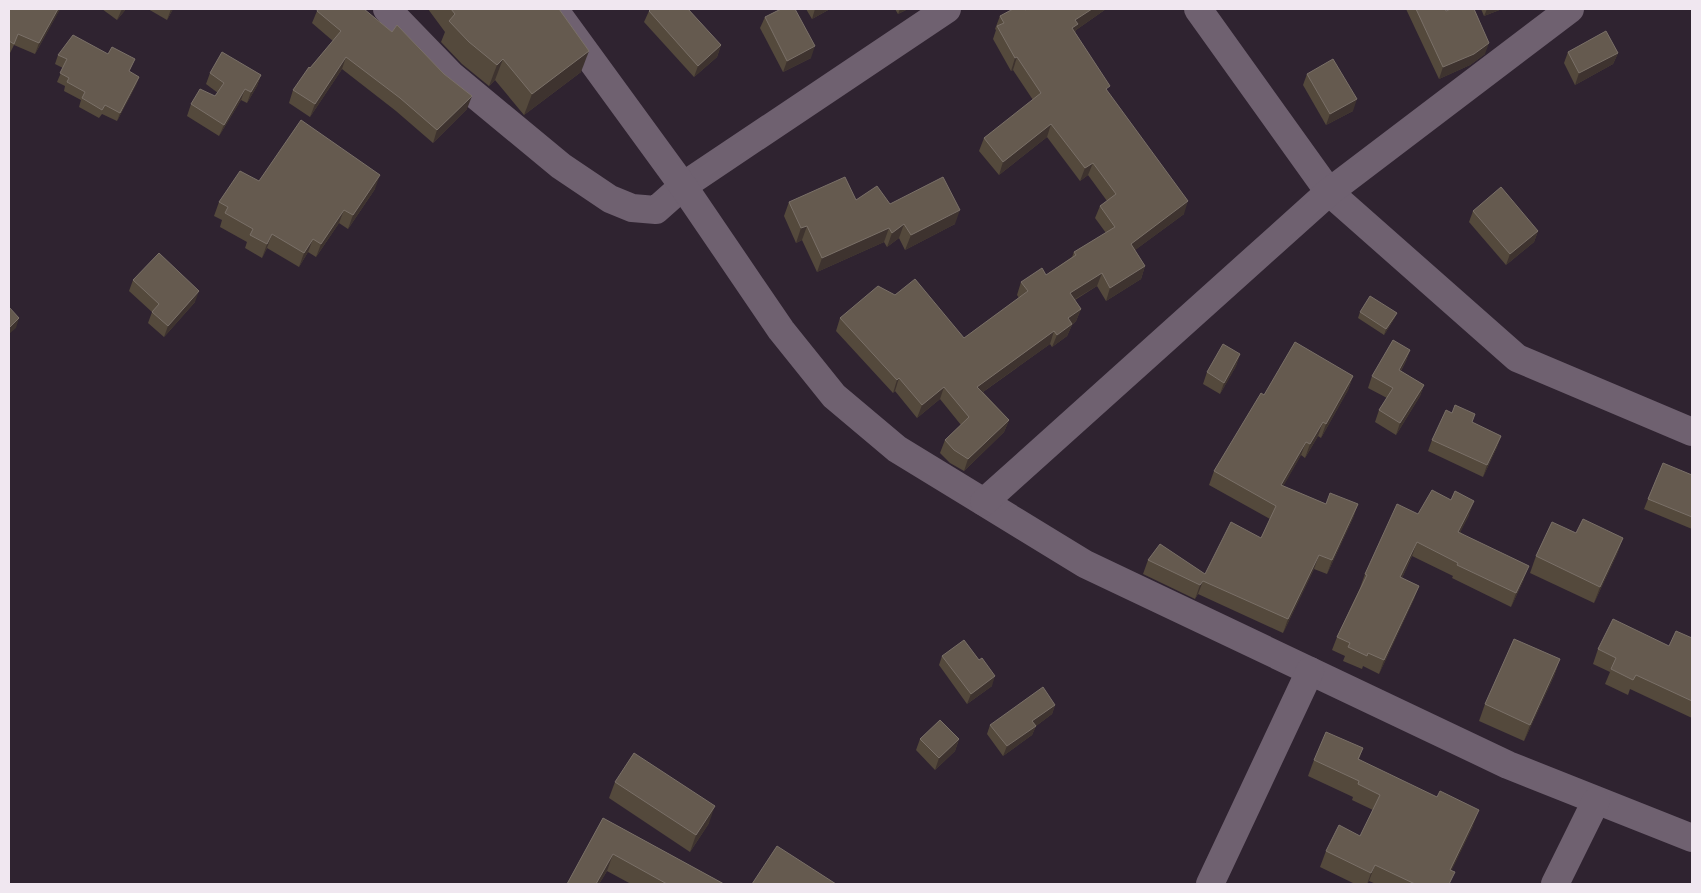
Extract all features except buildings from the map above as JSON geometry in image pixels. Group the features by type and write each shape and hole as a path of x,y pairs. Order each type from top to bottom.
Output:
{"street":[{"path":"387,9 452,75 561,166 610,199 632,208 656,210 683,186 947,9"},
{"path":"554,9 683,186 781,330 834,396 897,449 1085,564 1508,765 1692,838"},
{"path":"1198,9 1329,192 1517,358 1692,432"},
{"path":"984,502 1329,192 1570,9"},
{"path":"1210,884 1310,671"},
{"path":"1555,884 1596,800"}]}
